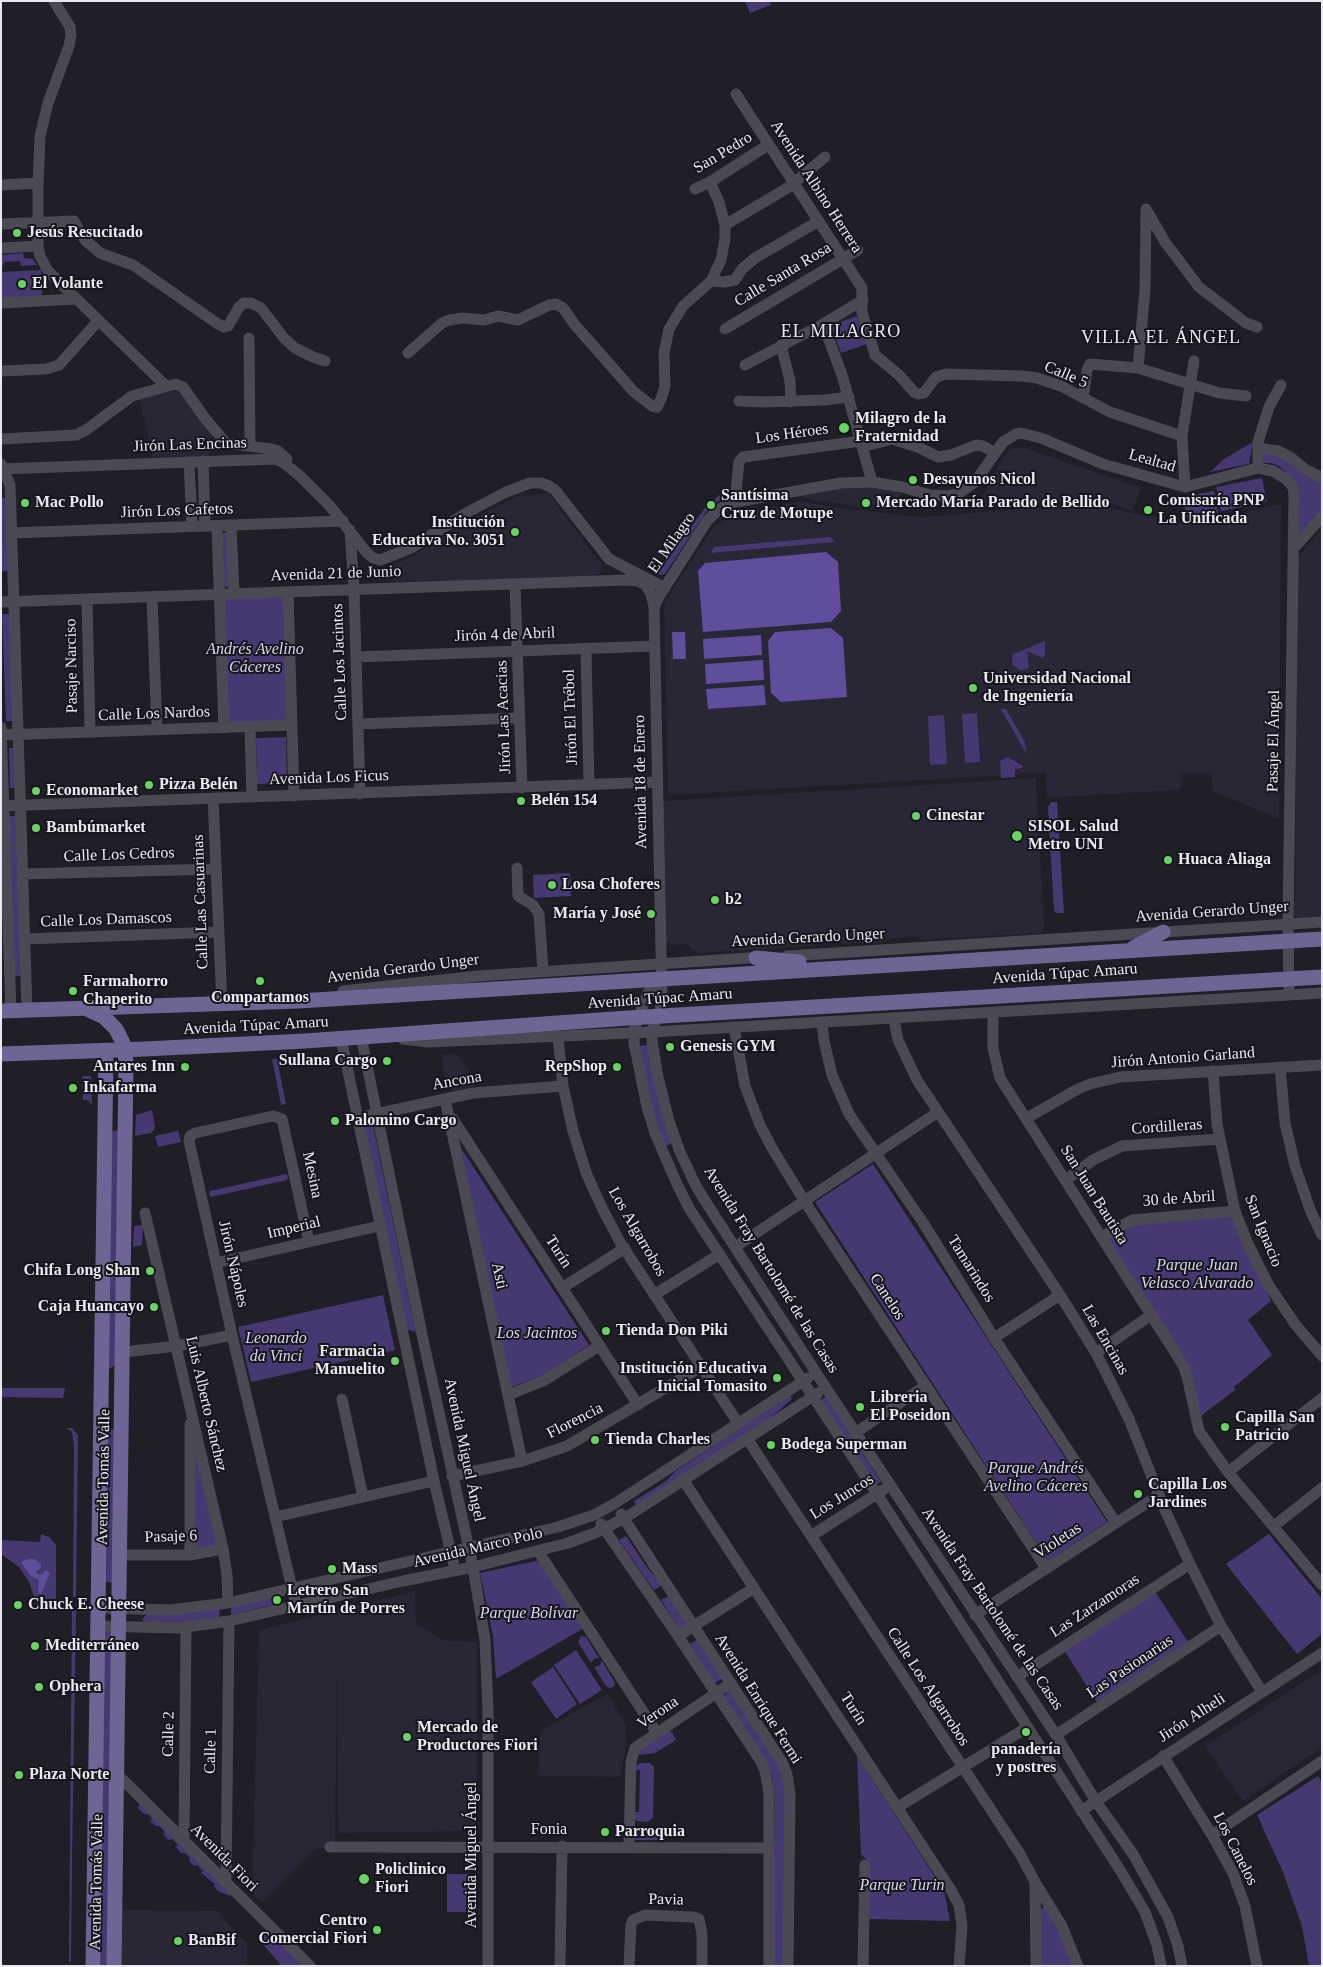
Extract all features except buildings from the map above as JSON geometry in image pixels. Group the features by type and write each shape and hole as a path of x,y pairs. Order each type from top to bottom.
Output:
{"main road":[{"path":"1131,950 1163,932"},
{"name":"Avenida Túpac Amaru","path":"6,1010 85,1009 298,1000 661,970 843,967 1322,939"},
{"path":"756,958 843,967"},
{"name":"Avenida Túpac Amaru","path":"1,1054 106,1051 341,1038 1322,976"},
{"name":"Avenida Tomás Valle","path":"85,1009 110,1021 118,1032 125,1050 120,1609 114,1966"},
{"name":"Avenida Tomás Valle","path":"93,1964 106,1051"},
{"path":"106,1129 116,1123 125,1129"}],"street":[{"path":"54,1 70,27 71,35 42,128 38,183 38,246 40,256 45,266 76,299 166,386"},
{"name":"Avenida Albino Herrera","path":"736,94 862,288 863,316 872,349 877,358 899,375 916,394 927,392 933,380"},
{"name":"San Pedro","path":"695,189 710,182 768,144"},
{"path":"725,225 794,183 825,157"},
{"path":"408,353 442,323 449,320 463,318 484,320 498,316 518,320 549,305 556,304 563,308 574,325 634,392 652,406 657,407 664,390 664,353 672,322 683,306 711,281 721,260 725,225 710,182"},
{"path":"1,185 38,183"},
{"path":"1138,368 1145,289 1146,209 1165,242 1199,287 1246,323 1257,328"},
{"path":"1,224 74,221 85,240 100,253 133,265 221,326 228,326 241,305 255,304 261,308 284,338 295,348 325,361"},
{"path":"711,281 724,282 735,280 742,269 755,258 818,221"},
{"path":"1,248 38,246"},
{"name":"Calle Santa Rosa","path":"725,329 858,250"},
{"path":"1,303 76,299"},
{"path":"745,365 863,300"},
{"path":"1,371 46,369 58,365 98,321"},
{"path":"822,324 849,397 872,482"},
{"path":"248,338 250,446"},
{"path":"781,345 790,381 791,402"},
{"path":"1185,487 1182,436 1194,361"},
{"path":"1083,398 1090,364 1138,368 1220,393 1246,396"},
{"name":"Calle 5","path":"933,380 946,374 1022,376 1045,380 1110,412 1182,436"},
{"path":"1,440 79,434 132,396 176,384 183,387 204,417 226,443 278,451 300,476"},
{"path":"1258,468 1258,442 1269,407 1281,385"},
{"path":"739,401 791,402 849,397"},
{"name":"Lealtad","path":"1003,442 1016,434 1027,433 1103,464 1185,487 1258,468"},
{"path":"862,444 892,438 938,457 952,455 976,445 983,446 995,453"},
{"name":"El Milagro","path":"346,526 373,558 380,560 418,544 468,512 506,492 530,483 541,483 555,490 609,559 665,588 707,521 725,505 735,501 834,484 872,482 902,487 930,495 948,496 958,494 975,482 1003,442"},
{"name":"Los Héroes","path":"735,501 739,462 743,458 862,444"},
{"path":"1258,448 1278,451 1322,478"},
{"name":"Jirón Las Encinas","path":"2,467 276,459 300,476 346,526"},
{"path":"203,461 220,595 224,728"},
{"path":"189,462 192,526"},
{"path":"2,467 12,533 7,602 18,735 27,1010"},
{"name":"Pasaje El Ángel","path":"1258,468 1281,474 1293,487 1288,924 1289,995"},
{"path":"1293,549 1322,517"},
{"path":"231,525 234,594"},
{"name":"Jirón Los Cafetos","path":"12,533 231,525 346,526"},
{"name":"Calle Los Jacintos","path":"346,526 354,590 360,794"},
{"name":"Avenida 21 de Junio","path":"7,602 633,580 642,583 649,589 654,608"},
{"name":"Jirón Las Acacias","path":"515,584 522,788"},
{"path":"654,608 665,588"},
{"path":"288,592 294,796"},
{"path":"152,597 157,730"},
{"name":"Pasaje Narciso","path":"87,599 90,732"},
{"name":"Avenida 18 de Enero","path":"654,608 661,970"},
{"name":"Jirón 4 de Abril","path":"356,657 655,646"},
{"name":"Jirón El Trébol","path":"586,649 589,785"},
{"path":"358,724 520,718"},
{"name":"Calle Los Nardos","path":"2,735 292,725"},
{"path":"1,727 6,1010"},
{"path":"250,727 252,797"},
{"name":"Avenida Los Ficus","path":"3,806 657,782"},
{"name":"Calle Las Casuarinas","path":"213,798 222,1004"},
{"name":"Calle Los Cedros","path":"22,874 216,868"},
{"path":"518,868 518,896 533,905 539,914 543,971"},
{"name":"Avenida Gerardo Unger","path":"298,1000 328,993 434,980 543,971 661,970 756,958 1322,922"},
{"name":"Calle Los Damascos","path":"25,939 219,932"},
{"name":"Avenida Fray Bartolomé de las Casas","path":"661,970 662,997 658,1017 652,1032 653,1050 662,1099 680,1152 696,1186 815,1372 1133,1854 1168,1917 1178,1946 1182,1966"},
{"name":"Avenida Fray Bartolomé de las Casas","path":"661,970 649,991 634,1033 636,1058 642,1088 655,1133 665,1159 690,1208 1028,1727 1145,1912 1157,1945 1161,1966"},
{"path":"367,1036 428,1042 558,1037 1322,993"},
{"name":"San Juan Bautista","path":"993,1013 993,1048 1000,1078 1182,1365 1188,1380 1199,1431 1228,1472 1322,1585"},
{"name":"Las Encinas","path":"894,1019 898,1040 910,1067 1096,1353 1129,1419 1190,1564 1221,1626 1262,1692"},
{"name":"Tamarindos","path":"822,1022 826,1054 836,1085 849,1114 924,1224 994,1338 1116,1523"},
{"name":"Canelos","path":"734,1027 745,1086 760,1125 805,1202 1046,1568"},
{"name":"Avenida Miguel Ángel","path":"367,1036 376,1114 473,1567 488,1663 488,1966"},
{"name":"Los Algarrobos","path":"558,1037 563,1086 573,1132 587,1175 603,1210 654,1294 738,1423"},
{"path":"341,1038 379,1226 455,1570"},
{"name":"Jirón Antonio Garland","path":"1027,1118 1060,1098 1090,1084 1104,1081 1138,1075 1322,1065"},
{"path":"1280,1067 1285,1123 1295,1166 1311,1212 1322,1235"},
{"name":"San Ignacio","path":"1212,1070 1220,1139 1234,1211 1268,1284 1295,1324 1322,1356"},
{"name":"Ancona","path":"357,1118 482,1092 563,1086"},
{"name":"Asti","path":"445,1099 522,1461"},
{"path":"735,1247 938,1112"},
{"name":"Jirón Nápoles","path":"279,1117 273,1116 195,1133 190,1136 189,1141 296,1605"},
{"name":"Mesina","path":"279,1117 284,1122 309,1242"},
{"name":"Turín","path":"450,1117 461,1130 638,1405"},
{"name":"Cordilleras","path":"1066,1180 1093,1160 1122,1146 1220,1139"},
{"path":"665,1159 680,1152"},
{"name":"30 de Abril","path":"1101,1237 1132,1220 1234,1211"},
{"name":"Luis Alberto Sánchez","path":"145,1213 223,1549 227,1575 228,1603"},
{"name":"Imperial","path":"216,1263 379,1226"},
{"path":"562,1288 625,1248"},
{"path":"654,1294 720,1254"},
{"path":"994,1338 1060,1295"},
{"path":"1096,1353 1151,1315"},
{"path":"123,1352 177,1346 232,1334"},
{"path":"405,1345 423,1340"},
{"path":"508,1396 543,1381 599,1346"},
{"name":"Florencia","path":"452,1476 522,1461 567,1446 701,1367"},
{"name":"Avenida Marco Polo","path":"98,1608 170,1610 228,1603 558,1527 594,1516 815,1372"},
{"path":"855,1433 925,1386"},
{"name":"Avenida Marco Polo","path":"97,1626 186,1627 229,1621 378,1586 473,1567 574,1541 605,1529 624,1518 748,1440 826,1388"},
{"path":"1228,1472 1322,1398"},
{"path":"342,1399 363,1497"},
{"path":"190,1555 191,1412"},
{"name":"Calle Los Algarrobos","path":"748,1440 962,1769 1020,1854 1035,1882 1036,1966"},
{"path":"275,1517 434,1481"},
{"name":"Turín","path":"684,1481 898,1807 959,1905 962,1926 959,1966"},
{"name":"Los Juncos","path":"811,1536 891,1486"},
{"path":"1274,1526 1322,1488"},
{"name":"Violetas","path":"975,1615 1160,1495"},
{"name":"Avenida Enrique Fermi","path":"614,1504 782,1762 787,1774 790,1794 788,1966"},
{"name":"Avenida Enrique Fermi","path":"594,1516 605,1529 678,1636 765,1770 769,1787 769,1966"},
{"name":"Pasaje 6","path":"120,1555 190,1555 223,1549"},
{"path":"538,1551 657,1733"},
{"path":"399,1564 403,1581"},
{"name":"Las Zarzamoras","path":"1017,1677 1190,1564"},
{"path":"374,1570 378,1586"},
{"path":"346,1576 351,1593"},
{"path":"678,1636 754,1588"},
{"name":"Calle 1","path":"226,1882 229,1621"},
{"name":"Las Pasionarias","path":"1056,1735 1221,1626"},
{"name":"Calle 2","path":"184,1840 186,1627"},
{"name":"Jirón Alheli","path":"1081,1811 1322,1653"},
{"name":"Verona","path":"629,1846 632,1755 637,1746 731,1683"},
{"path":"898,1807 1028,1727"},
{"name":"Los Canelos","path":"1163,1756 1212,1835 1240,1890 1257,1966"},
{"path":"1212,1835 1322,1761"},
{"name":"Avenida Fiori","path":"116,1773 310,1966"},
{"path":"560,1966 562,1846"},
{"name":"Fonia","path":"330,1847 629,1846 769,1848"},
{"path":"863,1966 864,1865"},
{"path":"1035,1882 1062,1926 1078,1966"},
{"name":"Pavia","path":"629,1966 630,1932 633,1920 645,1915 684,1916 699,1920 702,1934 702,1966"}],"shaded area":[{"path":"181,390 215,435 210,439 210,456 153,457 139,398"},
{"path":"1023,447 1141,488 1132,511 1094,498 975,510 1005,454 1014,448"},
{"name":"Mercado María Parado de Bellido","path":"862,485 901,491 897,511 864,508 803,498 802,493"},
{"name":"Institución Educativa No. 3051","path":"548,493 604,568 595,577 393,582 392,564 407,559 472,519 516,497"},
{"name":"Universidad Nacional de Ingeniería","path":"802,501 838,508 921,517 1092,503 1135,514 1194,524 1281,504 1279,819 1213,791 1211,773 1182,774 1181,787 1176,790 1047,798 1045,773 668,795 664,603 714,526 733,514"},
{"path":"1322,527 1322,917 1299,919 1294,915 1293,907 1295,900 1297,559"},
{"path":"826,552 838,562 841,611 831,622 703,632 698,571 705,563"},
{"path":"831,628 843,638 847,697 781,702 771,693 768,641 775,632"},
{"path":"672,632 685,632 686,659 673,659"},
{"path":"761,635 762,655 704,659 703,639"},
{"path":"763,660 764,680 706,684 705,664"},
{"path":"764,685 766,705 708,709 706,689"},
{"path":"1036,778 1044,926 1042,933 921,940 918,937 890,938 886,942 843,944 838,941 818,941 814,946 699,953 692,950 688,944 673,945 666,941 662,801"},
{"path":"456,1053 468,1069 475,1087 452,1091 449,1077 445,1077 441,1055"},
{"path":"34,1559 41,1564 41,1568 36,1571 37,1574 42,1575 45,1570 50,1573 41,1594 38,1592 39,1580 31,1576 22,1564 22,1561"},
{"path":"415,1591 416,1624 443,1640 477,1642 477,1831 338,1833 337,1669 335,1847 316,1849 262,1903 252,1893 259,1630"},
{"path":"1322,1670 1322,1748 1243,1801 1205,1746"},
{"path":"608,1694 626,1725 626,1745 620,1777 538,1776 541,1730"},
{"path":"122,1910 217,1911 247,1944 247,1966 122,1966"}],"green space":[{"path":"745,1 770,1 771,5 750,13"},
{"path":"23,253 24,258 33,259 37,265 21,266 20,261 4,262 3,267 1,267 1,255"},
{"name":"El Volante","path":"41,270 42,296 1,298 1,272"},
{"path":"857,316 867,344 841,353 831,325"},
{"path":"1253,442 1249,464 1210,472 1224,459"},
{"path":"1262,452 1276,455 1322,481 1322,512 1302,535 1299,535 1299,488 1293,479 1279,466 1271,463 1262,463"},
{"path":"1262,478 1267,502 1221,511 1216,487"},
{"path":"1214,491 1218,513 1187,519 1183,497"},
{"path":"729,492 730,495 721,499 706,512 665,574 661,575 652,572 653,568 659,568 664,564 707,505 721,494"},
{"path":"1,498 6,498 9,571 1,571"},
{"path":"225,532 228,534 230,586 227,587 223,586 222,534"},
{"path":"830,537 835,542 711,553 714,547"},
{"name":"Andrés Avelino Cáceres","path":"283,596 287,721 228,723 224,598"},
{"path":"2,614 9,614 13,721 6,721"},
{"path":"1045,641 1045,655 1043,658 1027,652 1029,668 1021,671 1013,665 1013,654"},
{"path":"1001,709 1006,709 1025,742 1026,753"},
{"path":"977,713 980,762 965,763 962,714"},
{"path":"944,715 947,764 930,765 928,716"},
{"path":"286,737 287,783 257,784 256,738"},
{"path":"9,748 13,748 15,788 10,788"},
{"path":"1008,757 1023,766 1022,768 1015,769 1015,777 1001,778 1000,761"},
{"path":"1051,802 1057,802 1064,913 1054,911 1048,807"},
{"path":"9,816 16,816 21,976 15,976"},
{"name":"Losa Choferes","path":"570,873 571,896 534,898 533,875"},
{"path":"647,1045 672,1142 669,1145 665,1145 650,1103 640,1046"},
{"path":"272,1059 277,1059 286,1104 281,1105"},
{"path":"82,1076 91,1076 92,1105 88,1100 83,1100"},
{"path":"152,1110 154,1130 151,1133 135,1136 136,1115"},
{"path":"367,1120 372,1121 416,1332 405,1329 362,1124"},
{"path":"119,1130 118,1363 108,1370 111,1135 113,1131"},
{"path":"178,1131 181,1142 158,1147 155,1136"},
{"name":"Los Jacintos","path":"461,1148 589,1345 543,1375 509,1388"},
{"name":"Parque Andrés Avelino Cáceres","path":"873,1164 1107,1522 1048,1561 815,1202"},
{"path":"286,1174 287,1180 211,1197 209,1194 210,1191"},
{"name":"Parque Juan Velasco Alvarado","path":"1229,1214 1233,1217 1271,1301 1248,1320 1272,1355 1234,1387 1235,1390 1201,1416 1197,1397 1108,1238 1134,1222"},
{"path":"143,1225 142,1245 133,1247 134,1226"},
{"name":"Leonardo da Vinci","path":"383,1295 395,1350 251,1382 238,1327"},
{"path":"1,1388 65,1388 63,1398 1,1397"},
{"path":"790,1395 792,1399 753,1433 636,1506 634,1501"},
{"path":"826,1397 881,1482 877,1484 821,1400"},
{"path":"193,1427 218,1546 194,1551"},
{"path":"66,1428 72,1428 78,1435 76,1597 73,1597 74,1447 72,1432"},
{"path":"108,1429 118,1430 115,1583 106,1582"},
{"path":"41,1534 49,1537 56,1545 56,1603 38,1610 29,1582 19,1567 1,1554 1,1540 40,1542"},
{"path":"1269,1534 1322,1599 1322,1634 1297,1654 1226,1564"},
{"path":"626,1536 646,1566 662,1585 654,1590 619,1540"},
{"name":"Parque Bolívar","path":"540,1560 584,1628 496,1679 493,1636 480,1573"},
{"path":"1154,1590 1188,1642 1097,1702 1064,1650"},
{"path":"282,1596 281,1603 231,1615 231,1606"},
{"path":"669,1596 688,1626 681,1631 661,1600"},
{"path":"220,1608 219,1617 178,1623 144,1622 142,1619 146,1615"},
{"path":"76,1610 71,1962 69,1962 72,1611"},
{"path":"104,1631 114,1631 109,1966 101,1966"},
{"path":"581,1636 586,1637 599,1658 594,1659 591,1663 578,1642"},
{"path":"698,1639 723,1678 715,1683 690,1644"},
{"path":"576,1650 602,1690 580,1704 554,1665"},
{"path":"602,1661 614,1681 613,1687 609,1688 606,1686 594,1667 599,1666"},
{"path":"553,1667 577,1704 556,1719 531,1682"},
{"path":"731,1689 782,1770 786,1789 784,1966 772,1966 775,1798 772,1775 723,1697"},
{"path":"668,1731 672,1732 676,1740 655,1753 638,1755 637,1753"},
{"name":"Parque Turin","path":"857,1756 944,1891 950,1921 869,1919 870,1863 861,1854"},
{"path":"641,1763 650,1763 654,1767 653,1818 647,1822 637,1821 634,1818 633,1812 639,1812 640,1770 634,1770"},
{"path":"1318,1776 1322,1782 1322,1966 1309,1966 1302,1926 1283,1872 1257,1815"},
{"path":"140,1803 231,1894 230,1896 218,1891 214,1886 215,1884 201,1873 203,1871 189,1861 190,1858 185,1853 181,1853 176,1847 178,1845 172,1839 168,1840 163,1834 165,1832 150,1821 152,1819 148,1814 144,1814 138,1808"},
{"path":"658,1831 658,1840 636,1840 634,1839 635,1832"},
{"path":"447,1874 468,1874 468,1912 447,1912"},
{"path":"1047,1906 1074,1966 1040,1966 1039,1909"},
{"path":"267,1930 303,1966 282,1966 258,1939"}],"place":[{"name":"Jesús Resucitado","path":"17,233"},
{"name":"El Volante","path":"22,284"},
{"name":"Milagro de la Fraternidad","path":"844,428"},
{"name":"Desayunos Nicol","path":"913,480"},
{"name":"Mac Pollo","path":"25,503"},
{"name":"Mercado María Parado de Bellido","path":"866,503"},
{"name":"Santísima Cruz de Motupe","path":"711,505"},
{"name":"Comisaría PNP La Unificada","path":"1148,510"},
{"name":"Institución Educativa No. 3051","path":"515,532"},
{"name":"Universidad Nacional de Ingeniería","path":"973,688"},
{"name":"Pizza Belén","path":"149,785"},
{"name":"Economarket","path":"36,791"},
{"name":"Belén 154","path":"521,801"},
{"name":"Cinestar","path":"916,816"},
{"name":"Bambúmarket","path":"36,828"},
{"name":"SISOL Salud Metro UNI","path":"1017,836"},
{"name":"Huaca Aliaga","path":"1168,860"},
{"name":"Losa Choferes","path":"552,885"},
{"name":"b2","path":"715,900"},
{"name":"María y José","path":"651,914"},
{"name":"Compartamos","path":"260,981"},
{"name":"Farmahorro Chaperito","path":"73,991"},
{"name":"Genesis GYM","path":"670,1047"},
{"name":"Sullana Cargo","path":"387,1061"},
{"name":"Antares Inn","path":"185,1067"},
{"name":"RepShop","path":"617,1067"},
{"name":"Inkafarma","path":"73,1088"},
{"name":"Palomino Cargo","path":"335,1121"},
{"name":"Chifa Long Shan","path":"150,1271"},
{"name":"Caja Huancayo","path":"154,1307"},
{"name":"Tienda Don Piki","path":"606,1331"},
{"name":"Farmacia Manuelito","path":"395,1361"},
{"name":"Institución Educativa Inicial Tomasito","path":"777,1378"},
{"name":"Libreria El Poseidon","path":"860,1407"},
{"name":"Capilla San Patricio","path":"1225,1427"},
{"name":"Tienda Charles","path":"595,1440"},
{"name":"Bodega Superman","path":"771,1445"},
{"name":"Capilla Los Jardines","path":"1138,1494"},
{"name":"Mass","path":"332,1569"},
{"name":"Letrero San Martín de Porres","path":"277,1600"},
{"name":"Chuck E. Cheese","path":"18,1605"},
{"name":"Mediterráneo","path":"35,1646"},
{"name":"Ophera","path":"39,1687"},
{"name":"panadería y postres","path":"1026,1732"},
{"name":"Mercado de Productores Fiori","path":"407,1737"},
{"name":"Plaza Norte","path":"19,1775"},
{"name":"Parroquia","path":"605,1832"},
{"name":"Policlinico Fiori","path":"364,1879"},
{"name":"Centro Comercial Fiori","path":"377,1930"},
{"name":"BanBif","path":"178,1941"}],"district":[{"name":"EL MILAGRO","path":"841,332"},
{"name":"VILLA EL ÁNGEL","path":"1161,338"}]}
